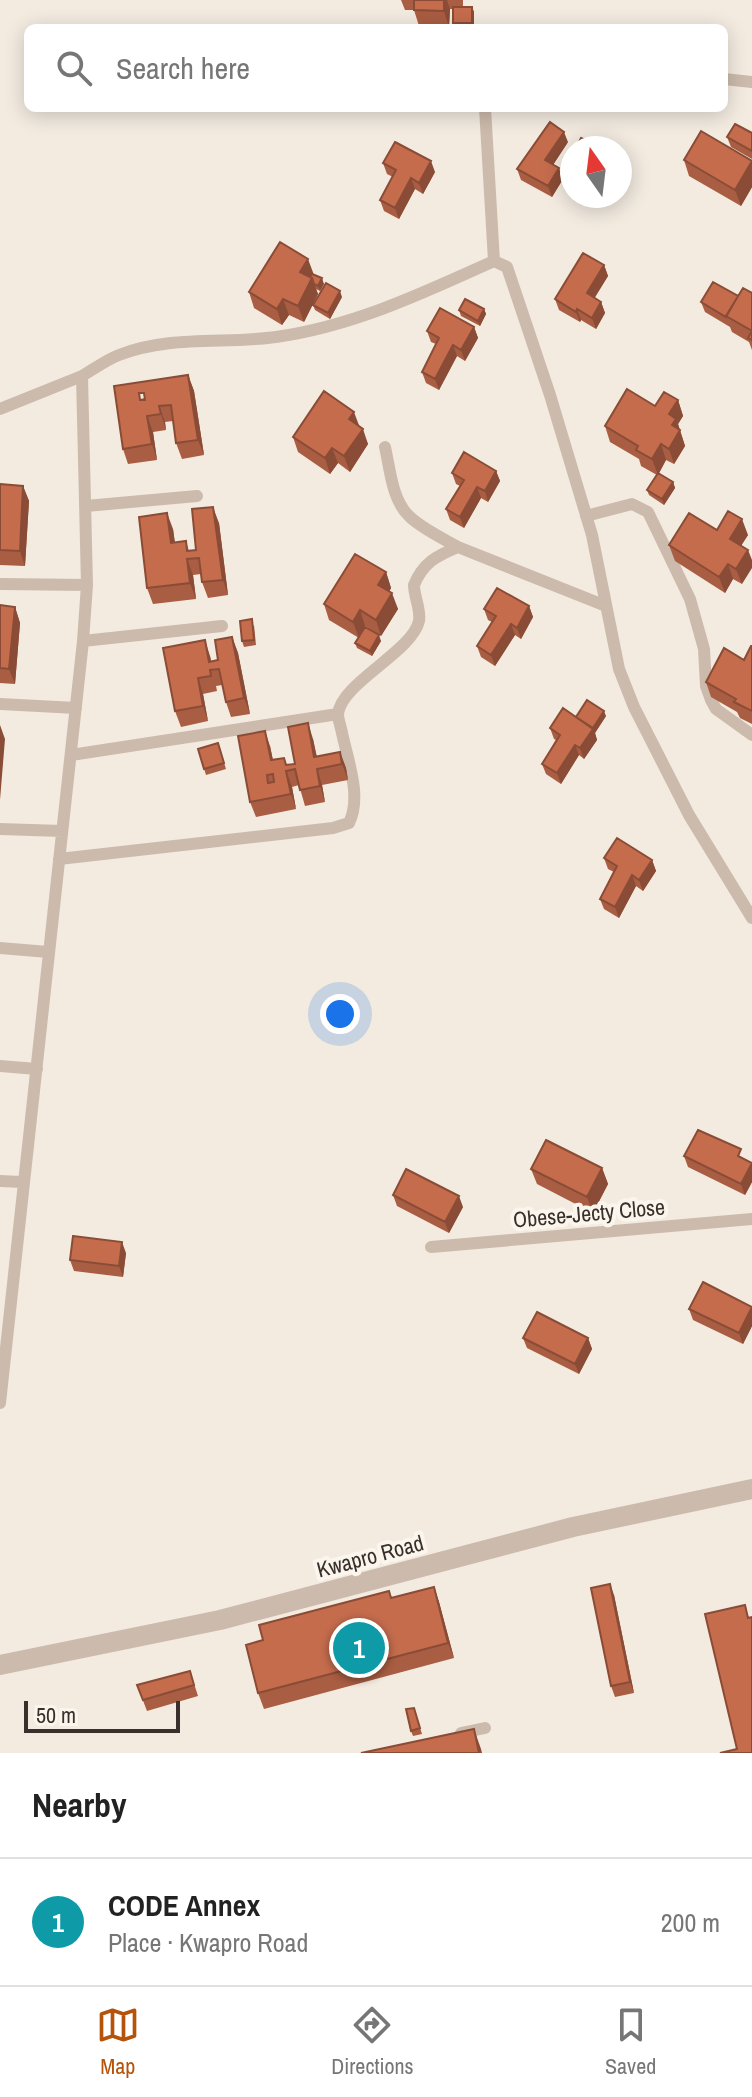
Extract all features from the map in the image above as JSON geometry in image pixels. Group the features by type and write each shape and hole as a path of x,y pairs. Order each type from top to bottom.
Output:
{"street":[{"name":"Kwapro Road","path":"0,1665 220,1620 573,1527 752,1489"}],"lane":[{"path":"728,79 752,82"},
{"path":"485,112 494,261"},
{"path":"0,409 82,376 117,355 158,344 275,337 358,319 494,261 507,267 586,516 619,669 634,707 689,815 752,918"},
{"path":"0,1403 6,1310 37,1069 83,641 87,585 82,376"},
{"path":"385,447 397,496 411,518 458,547 606,606"},
{"path":"86,506 197,496"},
{"path":"586,516 632,504 648,512 690,599 704,649 706,686 711,700 716,709 752,735"},
{"path":"59,859 333,828 349,823 355,812 355,796 338,714 346,697 407,639 418,624 414,585 419,573 427,563 458,547"},
{"path":"0,584 87,585"},
{"path":"83,641 222,626"},
{"path":"0,704 76,708"},
{"path":"71,755 338,714"},
{"path":"0,829 62,831"},
{"path":"0,948 48,952"},
{"path":"0,1066 37,1069"},
{"path":"0,1181 22,1182"},
{"name":"Obese-Jecty Close","path":"431,1247 752,1219"},
{"path":"454,1734 485,1728"}],"building":[{"path":"414,0 444,0 444,11 414,10"},
{"path":"453,7 472,7 472,23 453,23"},
{"path":"550,122 564,132 545,160 559,168 548,186 517,169"},
{"path":"735,124 752,133 752,151 727,137"},
{"path":"701,131 752,161 735,190 684,160"},
{"path":"395,142 431,161 419,183 411,178 395,208 380,200 396,170 383,163"},
{"path":"280,242 308,259 300,272 312,278 298,306 283,299 277,309 249,292"},
{"path":"583,253 604,265 587,293 601,302 592,318 555,299"},
{"path":"312,274 322,278 318,286 310,277"},
{"path":"713,282 738,296 726,317 701,302"},
{"path":"326,283 340,291 328,313 313,305"},
{"path":"743,288 752,293 752,331 726,316"},
{"path":"465,299 484,309 478,321 459,310"},
{"path":"440,308 474,327 461,350 453,345 435,379 422,372 439,338 427,331"},
{"path":"188,375 198,440 176,443 171,405 159,406 161,414 147,416 152,444 123,449 114,386"},
{"path":"627,389 655,406 664,392 678,400 669,414 676,419 672,425 680,430 669,449 661,444 652,459 636,450 638,446 605,426"},
{"path":"324,391 354,412 349,419 363,429 344,456 332,448 325,458 293,437"},
{"path":"464,452 496,471 485,491 477,487 460,517 446,509 464,480 452,473"},
{"path":"658,473 673,482 662,499 647,490"},
{"path":"0,484 23,486 20,551 0,550"},
{"path":"213,507 223,580 202,582 199,558 187,559 190,583 147,588 139,517 167,513 171,543 186,541 187,551 196,550 192,509"},
{"path":"728,511 742,519 730,539 748,550 736,569 728,564 719,577 669,545 689,513 717,530"},
{"path":"355,554 386,572 378,585 392,593 376,620 360,610 353,622 324,604"},
{"path":"497,588 529,606 517,628 511,624 491,655 477,646 496,616 484,609"},
{"path":"0,605 15,607 9,669 0,668"},
{"path":"252,619 254,640 242,641 240,621"},
{"path":"365,627 379,635 370,651 355,643"},
{"path":"232,637 244,698 226,702 219,669 210,670 211,676 198,678 203,706 175,711 163,648 205,640 209,662 218,660 215,640"},
{"path":"751,646 752,711 706,682 724,648 744,660"},
{"path":"587,700 604,711 593,728 576,717"},
{"path":"563,708 593,729 580,748 575,745 557,773 542,764 560,735 550,728"},
{"path":"308,723 314,757 340,752 342,764 317,769 320,786 300,790 295,769 286,771 291,794 250,802 238,736 265,731 271,760 284,758 286,765 295,764 288,727","holes":["273,774 274,782 268,783 267,775"]},
{"path":"218,743 224,763 204,769 198,749"},
{"path":"617,838 652,860 639,880 632,875 615,907 600,899 617,866 604,858"},
{"path":"698,1130 741,1149 738,1156 752,1163 741,1184 684,1156"},
{"path":"546,1140 602,1168 587,1197 531,1169"},
{"path":"406,1169 459,1196 445,1222 393,1195"},
{"path":"73,1236 122,1242 119,1266 70,1260"},
{"path":"703,1282 752,1307 739,1333 689,1309"},
{"path":"537,1312 588,1338 575,1364 523,1338"},
{"path":"610,1584 630,1682 611,1686 591,1588"},
{"path":"434,1587 448,1643 258,1693 246,1645 263,1640 259,1625 389,1591 391,1598"},
{"path":"745,1605 748,1618 752,1617 752,1753 720,1753 737,1749 705,1614"},
{"path":"190,1671 194,1685 143,1700 137,1685"},
{"path":"414,1708 420,1728 411,1731 406,1709"},
{"path":"474,1729 479,1753 361,1753"}],"place":[{"name":"CODE Annex","path":"359,1648"}]}
